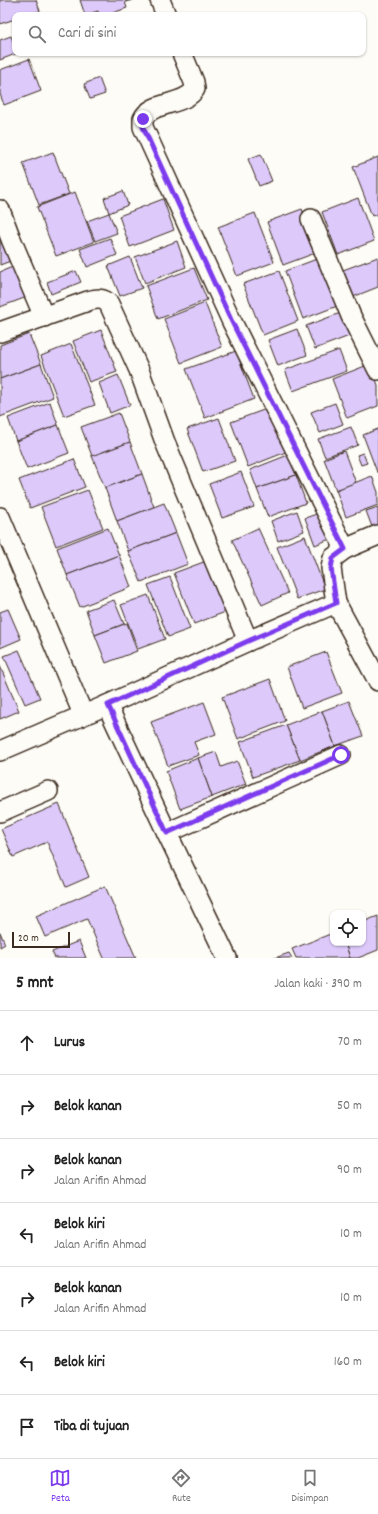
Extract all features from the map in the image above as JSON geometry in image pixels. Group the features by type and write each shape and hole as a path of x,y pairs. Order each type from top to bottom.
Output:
{"street":[{"path":"160,0 165,12"},
{"path":"183,56 194,82 195,89 189,96 149,111 143,119 143,127 232,322 345,549"},
{"path":"0,210 44,317"},
{"path":"311,219 351,316 378,370"},
{"path":"0,332 99,298 109,304 139,370 165,442 248,641"},
{"path":"0,517 83,714"},
{"path":"375,671 336,603 331,568 333,558 345,549 378,535"},
{"path":"0,751 83,714 108,705 248,641 336,603"},
{"path":"108,705 227,958"},
{"path":"167,833 341,755"},
{"path":"0,812 48,791"}],"building":[{"path":"0,0 36,0 40,11 12,12 12,20 0,24"},
{"path":"80,0 133,0 125,2 127,8 116,12 84,12"},
{"path":"11,36 12,38 12,55 0,60 0,40"},
{"path":"29,59 41,91 4,105 0,94 0,70"},
{"path":"99,78 105,94 90,99 84,84"},
{"path":"53,152 69,194 39,205 23,163"},
{"path":"261,154 272,181 259,186 248,159"},
{"path":"378,157 378,214 372,216 353,167"},
{"path":"123,191 128,205 109,213 104,198"},
{"path":"75,192 94,242 56,256 37,207"},
{"path":"358,198 374,241 338,255 322,212"},
{"path":"163,199 174,230 130,247 119,216"},
{"path":"302,209 318,252 283,265 267,222"},
{"path":"109,213 117,233 95,241 87,221"},
{"path":"255,213 274,262 237,276 218,227"},
{"path":"0,229 13,260 0,265"},
{"path":"110,238 117,255 87,267 80,249"},
{"path":"177,241 186,267 145,283 135,257"},
{"path":"130,257 142,288 120,296 108,266"},
{"path":"322,257 340,305 303,319 285,271"},
{"path":"378,257 378,287 353,297 343,270"},
{"path":"15,266 27,297 0,307 0,272"},
{"path":"194,268 207,300 158,319 146,286"},
{"path":"76,271 81,282 51,294 47,282"},
{"path":"279,271 298,321 263,335 243,284"},
{"path":"205,303 222,347 181,363 164,319"},
{"path":"343,312 352,335 315,349 306,326"},
{"path":"297,329 307,355 278,366 268,340"},
{"path":"101,330 117,372 89,382 73,341"},
{"path":"29,334 41,364 0,379 0,345"},
{"path":"71,344 95,405 64,416 41,356"},
{"path":"339,350 347,371 293,391 285,370"},
{"path":"236,351 254,399 205,418 186,369"},
{"path":"41,364 53,397 0,417 0,379"},
{"path":"370,364 378,385 378,406 347,418 332,379"},
{"path":"118,375 130,405 110,413 99,383"},
{"path":"50,402 58,425 16,441 8,418"},
{"path":"335,403 343,424 320,433 311,412"},
{"path":"269,408 286,452 248,467 231,422"},
{"path":"119,413 130,442 92,456 81,427"},
{"path":"219,418 235,461 203,472 187,429"},
{"path":"58,425 69,453 27,469 16,441"},
{"path":"351,427 358,445 325,457 318,439"},
{"path":"378,429 378,472 377,472 363,435"},
{"path":"130,442 142,474 105,488 92,456"},
{"path":"344,451 356,483 336,490 324,459"},
{"path":"363,453 367,463 361,465 357,455"},
{"path":"288,455 296,475 257,489 250,470"},
{"path":"74,459 85,487 30,508 19,480"},
{"path":"241,472 254,507 222,518 209,484"},
{"path":"142,474 154,507 117,521 105,488"},
{"path":"296,475 306,503 268,517 257,489"},
{"path":"372,476 378,492 378,505 346,517 336,490"},
{"path":"88,490 103,528 56,546 41,507"},
{"path":"164,503 176,533 128,551 117,521"},
{"path":"378,507 378,525 372,527 366,511"},
{"path":"297,511 304,531 278,541 271,521"},
{"path":"325,511 335,537 315,545 305,518"},
{"path":"108,528 119,555 67,575 57,548"},
{"path":"258,528 288,593 262,605 232,540"},
{"path":"176,533 188,564 141,582 128,551"},
{"path":"305,536 325,589 297,599 277,547"},
{"path":"119,555 131,587 80,607 67,575"},
{"path":"209,560 228,611 194,624 174,573"},
{"path":"170,577 190,629 168,637 148,585"},
{"path":"148,595 165,639 138,649 121,605"},
{"path":"114,600 124,624 95,635 86,610"},
{"path":"8,609 21,639 0,648 0,612"},
{"path":"127,623 137,651 106,663 95,635"},
{"path":"19,650 40,698 25,704 4,656"},
{"path":"326,652 342,693 302,708 287,667"},
{"path":"0,666 19,711 0,719"},
{"path":"270,679 285,721 238,739 222,697"},
{"path":"349,701 363,736 335,746 322,711"},
{"path":"204,702 216,734 194,742 199,755 168,766 151,722"},
{"path":"322,711 335,746 300,760 286,725"},
{"path":"286,725 300,760 253,777 240,742"},
{"path":"216,752 221,767 237,761 246,784 212,797 198,758"},
{"path":"198,758 212,797 180,809 166,771"},
{"path":"59,804 89,877 66,887 47,842 13,857 1,829"},
{"path":"105,886 136,958 104,958 87,919 45,937 36,916"},
{"path":"378,916 378,950 358,958 350,958 346,946 366,946 366,921"},
{"path":"0,932 5,944 0,947"},
{"path":"330,934 330,946 346,946 350,958 296,958 292,949"},
{"path":"79,941 86,958 55,958 52,952"},
{"path":"289,953 292,958 275,958"}],"route":[{"path":"143,119 143,127 232,322 345,549 333,558 331,568 336,603 248,641 108,705 167,833 341,755"}]}
